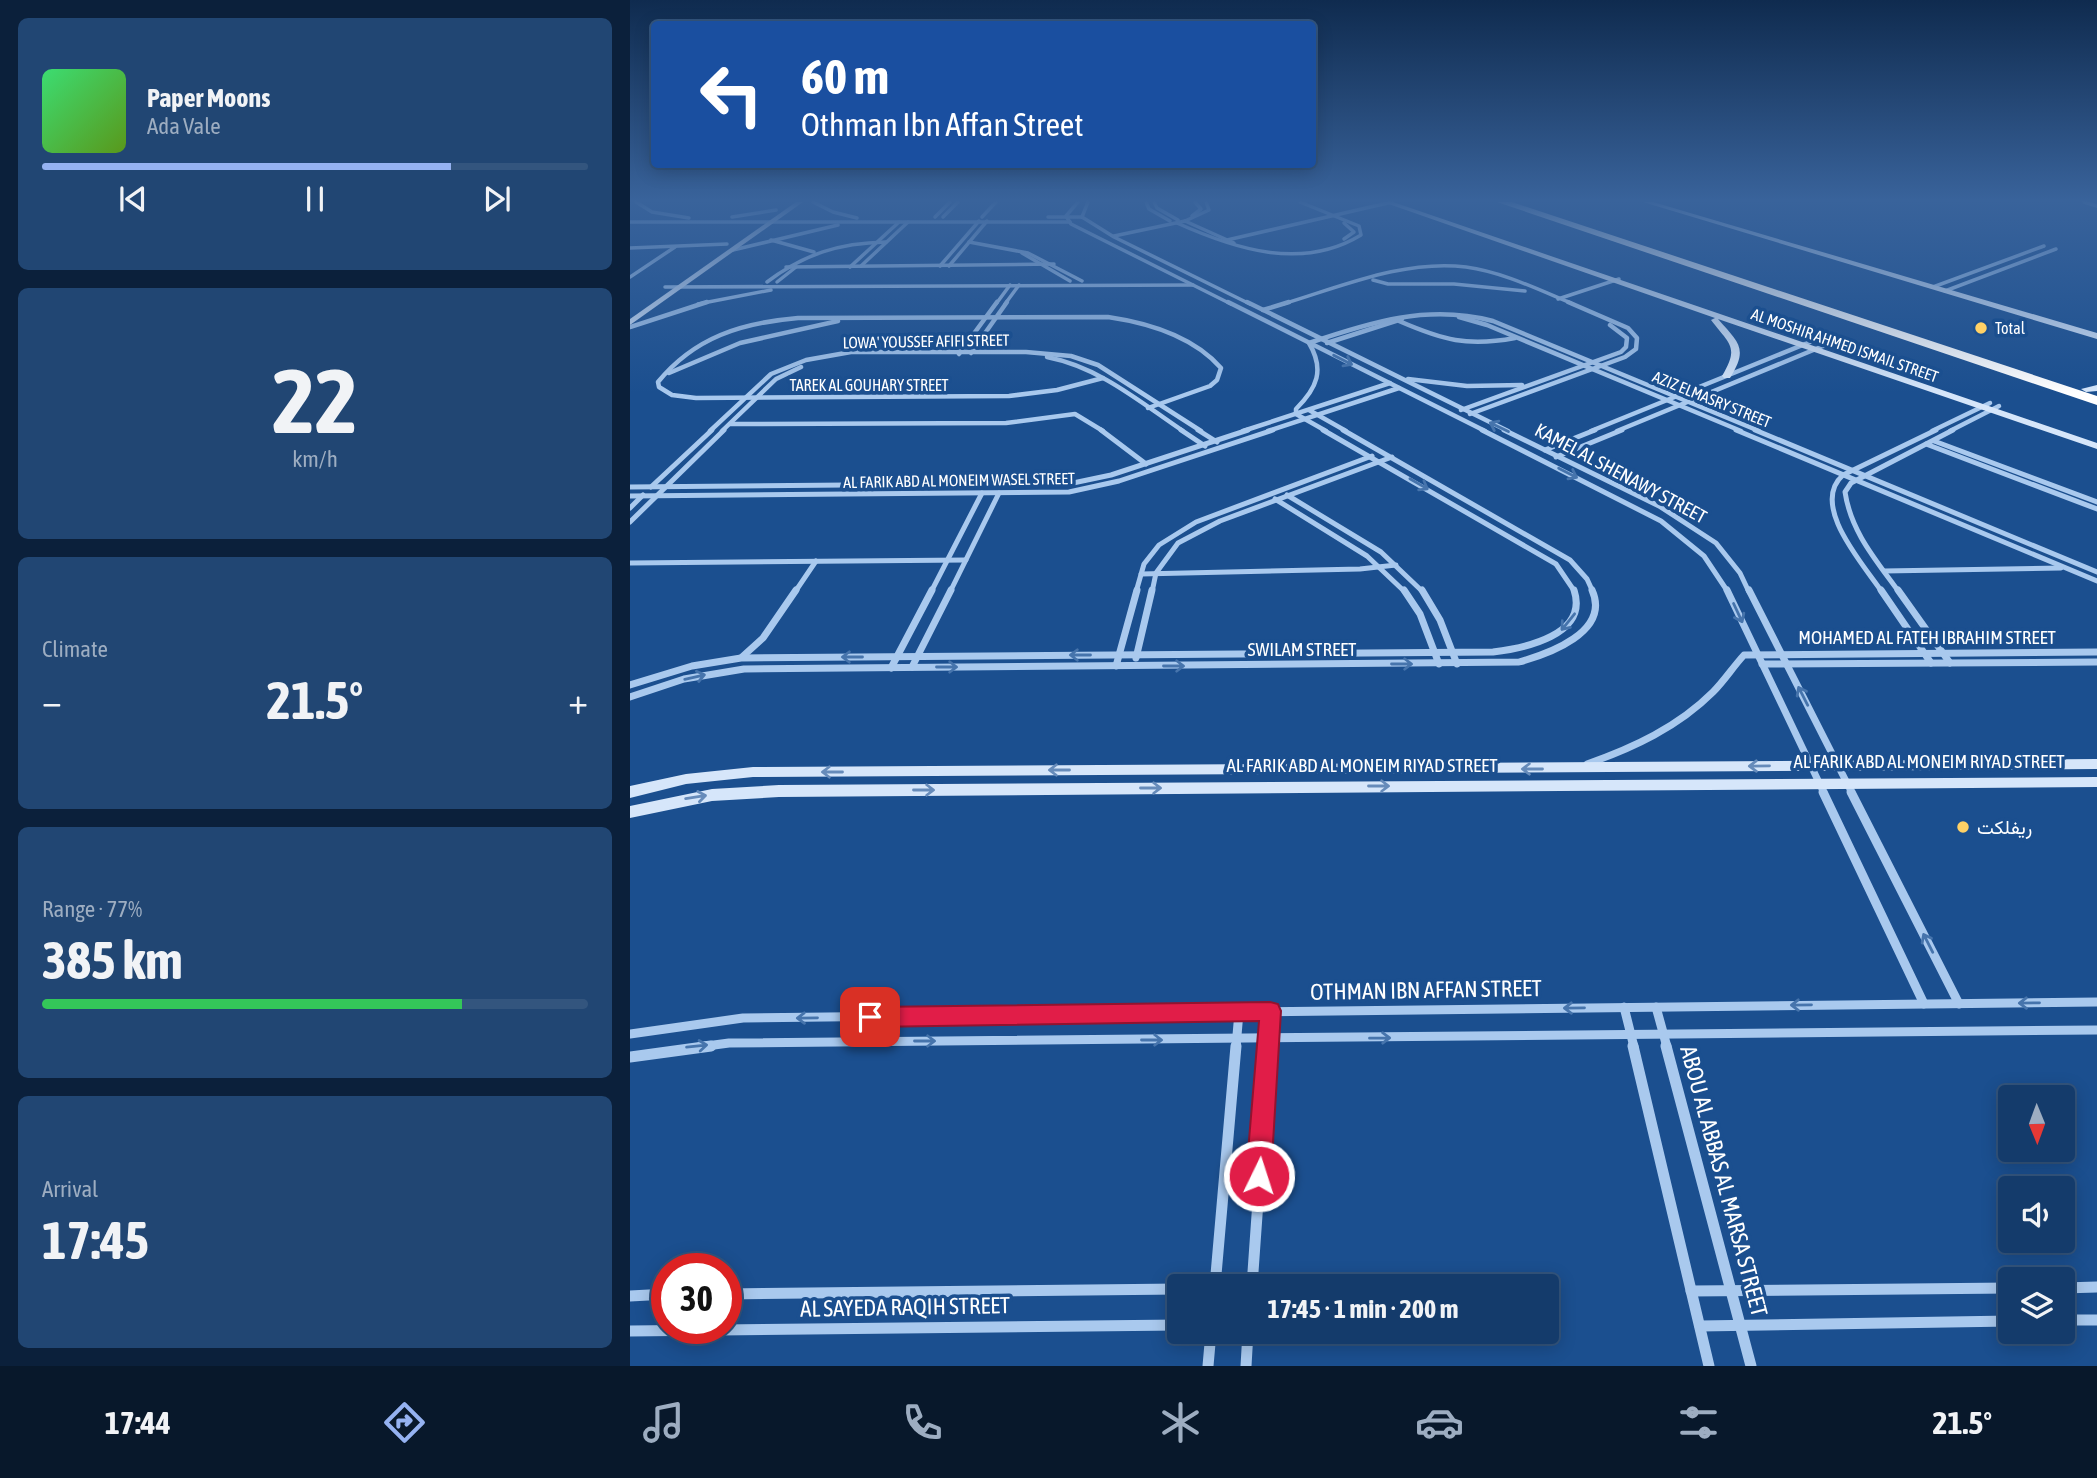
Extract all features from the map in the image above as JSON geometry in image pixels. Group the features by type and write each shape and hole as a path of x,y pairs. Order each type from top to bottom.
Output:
{"highway":[{"path":"1693,266 2097,401"},
{"path":"1714,266 2093,390"}],"street":[{"path":"630,311 698,266"},
{"path":"630,325 706,266"},
{"path":"768,282 788,266"},
{"path":"777,282 798,266"},
{"path":"1045,266 1070,281"},
{"path":"1057,266 1082,281"},
{"name":"KAMEL AL SHENAWY STREET","path":"1157,266 1185,280 1208,283 1463,409 1680,517 1716,543 1740,573 1959,1004"},
{"name":"KAMEL AL SHENAWY STREET","path":"1167,266 1312,344 1648,513 1698,548 1721,576 1924,1004"},
{"path":"1265,312 1418,268 1457,266 1485,271 1609,324 1627,338 1628,342 1621,352 1592,366 1460,418"},
{"name":"AL MOSHIR AHMED ISMAIL STREET","path":"1574,266 1705,313 1813,345"},
{"path":"1867,266 2097,330"},
{"path":"1870,266 2097,336"},
{"path":"1943,288 1994,266"},
{"path":"1943,288 2011,266"},
{"path":"1265,312 1419,271 1454,269 1481,274 1544,299 1557,299 1612,279"},
{"path":"630,277 634,270"},
{"path":"1550,299 1612,279"},
{"name":"AL MOSHIR AHMED ISMAIL STREET","path":"1612,279 2097,439"},
{"path":"1020,284 1185,280"},
{"path":"1373,280 1469,284 1525,291"},
{"path":"669,284 1197,282"},
{"path":"669,284 1011,284"},
{"path":"959,354 1011,284"},
{"path":"970,354 1020,284"},
{"path":"630,325 711,301 813,286"},
{"path":"1557,299 1620,324 1637,338 1636,349 1631,354 1601,366"},
{"name":"AZIZ ELMASRY STREET","path":"1312,344 1404,314 1451,312 1493,321 1665,401 2097,581"},
{"path":"1705,313 1727,330 1736,345 1736,361 1727,376"},
{"name":"AZIZ ELMASRY STREET","path":"1312,344 1328,342 1398,320 1434,316 1463,318 1583,366 1601,366 2097,572"},
{"path":"663,376 709,337 744,324 798,318 996,317 1134,320 1164,330 1217,363 1220,374 1210,386 1148,408"},
{"path":"663,376 719,351 761,337 869,318"},
{"path":"1398,320 1462,345 1487,344 1516,338"},
{"path":"1296,414 1296,409 1307,399 1320,379 1319,360 1312,344"},
{"path":"1533,455 1727,376 1813,345"},
{"path":"1546,462 1813,345"},
{"name":"LOWA' YOUSSEF AFIFI STREET","path":"630,508 771,374 817,358 863,352 1042,352 1083,359 1224,446"},
{"name":"LOWA' YOUSSEF AFIFI STREET","path":"630,522 784,374 832,359 959,354"},
{"name":"LOWA' YOUSSEF AFIFI STREET","path":"970,354 1063,359 1084,366 1212,450"},
{"path":"1451,414 1583,366"},
{"name":"TAREK AL GOUHARY STREET","path":"663,376 659,387 672,395 744,398 1009,396 1058,390 1103,378"},
{"path":"1396,376 1467,386 1533,384"},
{"name":"AL FARIK ABD AL MONEIM WASEL STREET","path":"630,487 1003,486 1073,483 1146,464 1390,383"},
{"name":"AL FARIK ABD AL MONEIM WASEL STREET","path":"630,496 999,494 1087,489 1399,388"},
{"path":"1931,663 1837,523 1831,498 1835,482 1843,475 1991,406"},
{"path":"1950,663 1857,531 1848,512 1845,492 1855,481 1991,406"},
{"name":"AL MOSHIR AHMED ISMAIL STREET","path":"1991,406 2097,446"},
{"name":"SWILAM STREET","path":"630,696 721,671 1519,662 1566,646 1584,632 1596,609 1593,587 1580,568 1562,555 1309,410"},
{"path":"729,424 1006,423 1075,414 1084,417 1146,464"},
{"name":"SWILAM STREET","path":"630,685 692,666 741,658 1434,653 1514,650 1551,638 1573,618 1578,607 1574,584 1566,573 1543,555 1296,414"},
{"path":"1919,438 2097,502"},
{"path":"1930,442 1971,461 2097,509"},
{"path":"1116,666 1141,573 1150,554 1170,537 1196,522 1383,452"},
{"path":"1134,666 1156,573 1168,553 1190,535 1392,457"},
{"path":"1880,457 1893,462"},
{"path":"1971,461 1978,457"},
{"path":"891,668 986,486"},
{"path":"912,667 1003,486"},
{"path":"1280,491 1396,565 1416,583 1432,603 1457,664"},
{"path":"1269,495 1381,568 1410,597 1439,664"},
{"path":"630,563 966,560"},
{"path":"721,671 741,658 763,638 816,561"},
{"path":"1141,573 1381,568 1396,565"},
{"path":"1884,571 2066,568"},
{"name":"MOHAMED AL FATEH IBRAHIM STREET","path":"1757,653 2097,652"},
{"path":"1574,769 1628,748 1666,729 1710,695 1744,655 1757,653"},
{"name":"MOHAMED AL FATEH IBRAHIM STREET","path":"1762,664 2097,662"},
{"name":"AL FARIK ABD AL MONEIM RIYAD STREET","path":"630,792 687,779 753,772 2097,764"},
{"name":"AL FARIK ABD AL MONEIM RIYAD STREET","path":"630,812 712,795 779,791 2097,782"},
{"name":"OTHMAN IBN AFFAN STREET","path":"630,1034 692,1023 743,1018 2097,1002"},
{"path":"1624,1007 1709,1366"},
{"name":"ABOU AL ABBAS AL MARSA STREET","path":"1656,1007 1751,1366"},
{"path":"1253,1274 1270,1011"},
{"path":"1216,1274 1239,1012"},
{"path":"630,1057 729,1042 2097,1030"},
{"path":"2075,1288 2097,1287"},
{"path":"1692,1291 1998,1288"},
{"name":"AL SAYEDA RAQIH STREET","path":"742,1294 1167,1289"},
{"path":"630,1296 651,1295"},
{"path":"2075,1320 2097,1320"},
{"path":"1700,1326 1998,1321"},
{"name":"AL SAYEDA RAQIH STREET","path":"630,1331 1167,1325"},
{"path":"1208,1366 1210,1344"},
{"path":"1246,1366 1247,1344"}],"place":[{"name":"Total","path":"1981,328"},
{"name":"ريفلكت","path":"1963,827"}],"route":[{"path":"870,1017 1270,1011 1259,1176"}]}
